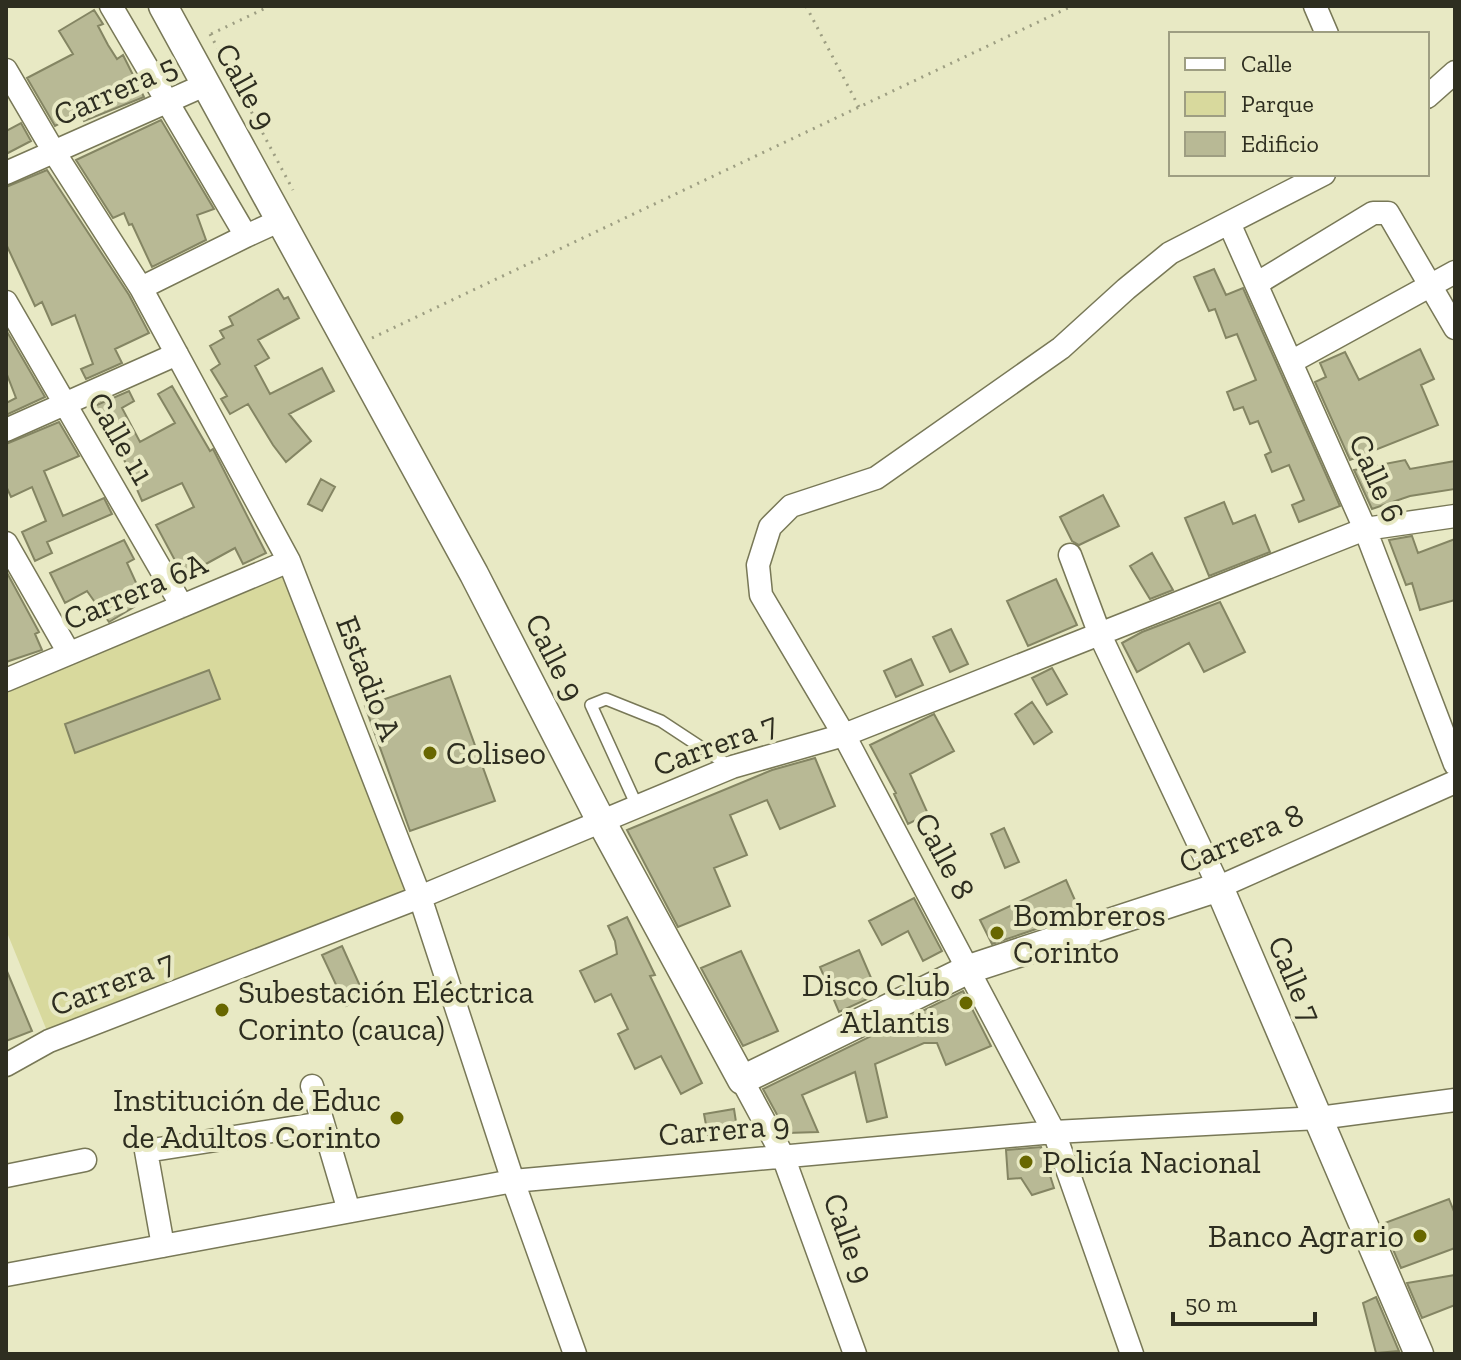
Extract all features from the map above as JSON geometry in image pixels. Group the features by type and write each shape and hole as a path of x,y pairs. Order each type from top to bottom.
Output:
{"street":[{"path":"111,6 165,103 246,236"},
{"name":"Calle 9","path":"163,6 207,84 289,209 601,821 783,1156 855,1354"},
{"path":"1315,6 1326,32"},
{"name":"Estadio A","path":"6,70 141,288 289,561 420,897 513,1181 575,1354"},
{"path":"1429,95 1455,72"},
{"name":"Carrera 5","path":"6,173 207,84"},
{"path":"1229,223 1320,176"},
{"path":"141,288 246,236 289,209"},
{"path":"1256,284 1373,213 1388,213 1455,328"},
{"name":"Calle 6","path":"1229,223 1365,529 1455,764"},
{"name":"Calle 8","path":"1132,1354 1054,1132 844,735 761,595 758,565 770,527 791,506 876,478 1061,348 1170,253 1229,223"},
{"path":"1291,362 1455,272"},
{"name":"Calle 11","path":"6,302 182,606"},
{"path":"6,430 177,354"},
{"name":"Carrera 7","path":"6,1065 49,1041 420,897 732,767 844,735 1365,529 1455,516"},
{"path":"6,543 69,653"},
{"name":"Calle 7","path":"1070,555 1100,635 1219,887 1419,1354"},
{"name":"Carrera 6A","path":"6,680 289,561"},
{"name":"Carrera 8","path":"742,1080 969,969 1219,887 1455,782"},
{"path":"312,1086 349,1211"},
{"name":"Carrera 9","path":"6,1275 513,1181 1054,1132 1319,1118 1455,1100"},
{"path":"163,1246 146,1151 323,1123"},
{"path":"6,1176 85,1160"}],"lane":[{"path":"637,806 591,705 606,699 661,721 732,767"}],"path":[{"path":"270,6 210,34 289,209"},
{"path":"806,6 860,109"},
{"path":"372,339 1072,6"}],"green space":[{"path":"285,570 409,891 47,1031 6,930 6,689"}],"building":[{"path":"94,10 103,24 98,26 108,45 117,59 123,55 144,97 84,121 80,113 55,126 27,78 73,54 59,31"},
{"path":"161,120 214,209 197,215 206,240 152,267 132,224 129,225 124,213 113,218 76,160"},
{"path":"21,123 31,141 6,154 6,131"},
{"path":"47,170 129,295 149,333 115,349 122,363 86,379 81,369 93,364 75,315 52,325 42,302 35,306 6,244 6,187"},
{"path":"1214,269 1226,295 1243,288 1340,506 1299,522 1292,505 1304,500 1289,465 1272,472 1265,455 1271,452 1258,421 1250,424 1243,407 1234,410 1227,392 1256,380 1237,334 1226,338 1215,309 1209,311 1194,277"},
{"path":"278,289 284,299 288,297 299,318 258,340 269,358 255,366 270,394 322,368 334,391 289,414 311,441 286,462 248,404 230,414 221,399 227,396 211,370 220,364 210,346 224,338 220,331 233,325 229,317"},
{"path":"6,330 45,397 6,415 6,403 16,398 6,372"},
{"path":"1420,349 1434,379 1421,385 1438,425 1350,460 1315,382 1326,377 1320,363 1345,352 1359,380"},
{"path":"172,386 210,451 213,449 266,553 243,564 235,548 204,565 207,570 186,581 156,525 194,507 182,483 142,501 119,448 92,407 129,391 134,401 122,408 140,442 175,423 158,394"},
{"path":"59,422 79,456 44,471 63,516 104,498 112,514 47,542 52,553 35,561 22,532 46,521 32,487 11,497 6,486 6,444"},
{"path":"1405,460 1410,469 1455,461 1455,489 1410,496 1372,509 1354,470"},
{"path":"321,479 335,487 322,511 308,504"},
{"path":"1103,495 1119,526 1079,545 1072,541 1060,517"},
{"path":"1224,502 1233,524 1255,515 1270,552 1209,576 1185,518"},
{"path":"1412,536 1418,553 1455,539 1455,600 1420,610 1412,583 1406,585 1389,540"},
{"path":"124,540 134,559 127,563 138,587 124,593 134,607 109,622 87,591 65,603 50,573"},
{"path":"1152,553 1173,590 1150,599 1130,566"},
{"path":"6,571 39,632 35,634 42,650 6,662"},
{"path":"1056,579 1077,625 1028,646 1007,601"},
{"path":"1220,602 1245,652 1204,672 1189,643 1137,672 1122,643 1142,632"},
{"path":"951,629 968,664 950,672 933,637"},
{"path":"911,659 923,685 896,697 884,671"},
{"path":"1052,668 1067,694 1047,705 1032,678"},
{"path":"209,670 220,699 75,753 65,724"},
{"name":"Coliseo","path":"450,676 495,801 410,831 365,706"},
{"path":"1032,702 1052,732 1034,744 1015,714"},
{"path":"934,714 954,751 910,774 928,814 908,824 896,793 870,745"},
{"path":"815,758 835,806 780,829 767,800 730,815 747,855 714,868 730,906 678,927 627,830 772,770"},
{"path":"1004,828 1019,862 1005,868 991,834"},
{"path":"1066,880 1081,914 992,944 980,920"},
{"path":"914,898 942,951 923,961 908,931 882,945 869,921"},
{"path":"627,917 655,975 650,976 702,1083 681,1094 661,1056 635,1069 618,1034 628,1029 611,994 595,1002 580,971 617,954 608,926"},
{"path":"342,946 365,997 346,1006 322,955"},
{"path":"859,950 878,994 839,1012 820,967"},
{"path":"741,951 778,1031 743,1046 701,968"},
{"path":"6,969 32,1031 6,1041"},
{"path":"963,991 991,1046 946,1065 937,1043 924,1043 875,1064 887,1117 867,1122 855,1072 802,1095 818,1132 787,1133 763,1089"},
{"path":"734,1109 738,1135 709,1141 704,1114"},
{"name":"Policía Nacional","path":"1041,1147 1054,1188 1032,1195 1021,1178 1008,1179 1006,1150"},
{"name":"Banco Agrario","path":"1449,1199 1455,1214 1455,1248 1401,1268 1382,1224"},
{"path":"1455,1275 1455,1305 1422,1318 1407,1283"},
{"path":"1376,1297 1399,1351 1376,1353 1363,1303"}],"place":[{"name":"Coliseo","path":"430,753"},
{"name":"Bombreros Corinto","path":"997,933"},
{"name":"Disco Club Atlantis","path":"966,1003"},
{"name":"Subestación Eléctrica Corinto (cauca)","path":"222,1010"},
{"name":"Institución de Educ de Adultos Corinto","path":"397,1118"},
{"name":"Policía Nacional","path":"1026,1162"},
{"name":"Banco Agrario","path":"1420,1236"}]}
